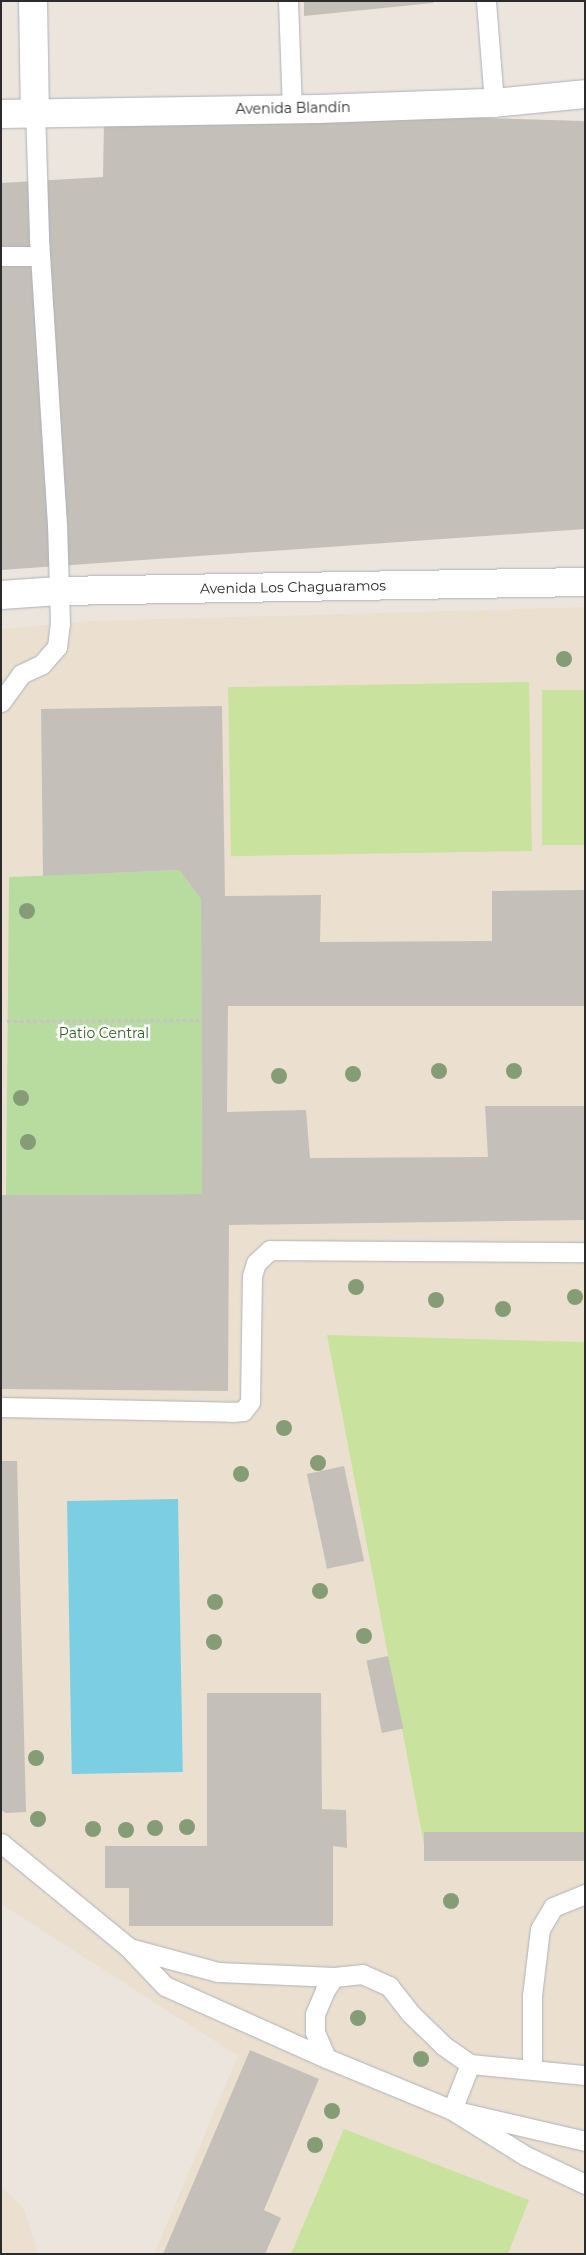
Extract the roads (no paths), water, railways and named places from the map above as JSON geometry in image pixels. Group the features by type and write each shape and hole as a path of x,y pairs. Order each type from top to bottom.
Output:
{"street":[{"path":"33,1 36,112"},
{"name":"Avenida Blandín","path":"1,114 494,103 585,94"},
{"name":"Avenida Los Chaguaramos","path":"1,595 59,591 585,582"}],"lane":[{"path":"288,1 292,108"},
{"path":"486,1 494,103"},
{"path":"1,702 21,674 42,664 57,647 60,624 40,256 36,112"},
{"path":"1,256 40,256"},
{"path":"1,1407 232,1412 243,1410 250,1402 252,1276 256,1263 270,1250 585,1252"},
{"path":"1,1843 128,1948 165,1986 326,2058 452,2110 585,2141"},
{"path":"532,2069 532,1996 540,1929 553,1907 585,1894"},
{"path":"128,1948 218,1972 334,1977 362,1974 389,1986 412,2014 444,2046 470,2064 585,2075"},
{"path":"326,2058 315,2032 315,2014 325,1990 334,1977"},
{"path":"452,2110 470,2064"},
{"path":"452,2110 526,2156 585,2184"}],"water":[{"path":"178,1499 183,1772 72,1774 67,1501"}],"park label":[{"name":"Patio Central","path":"104,1033"}]}
